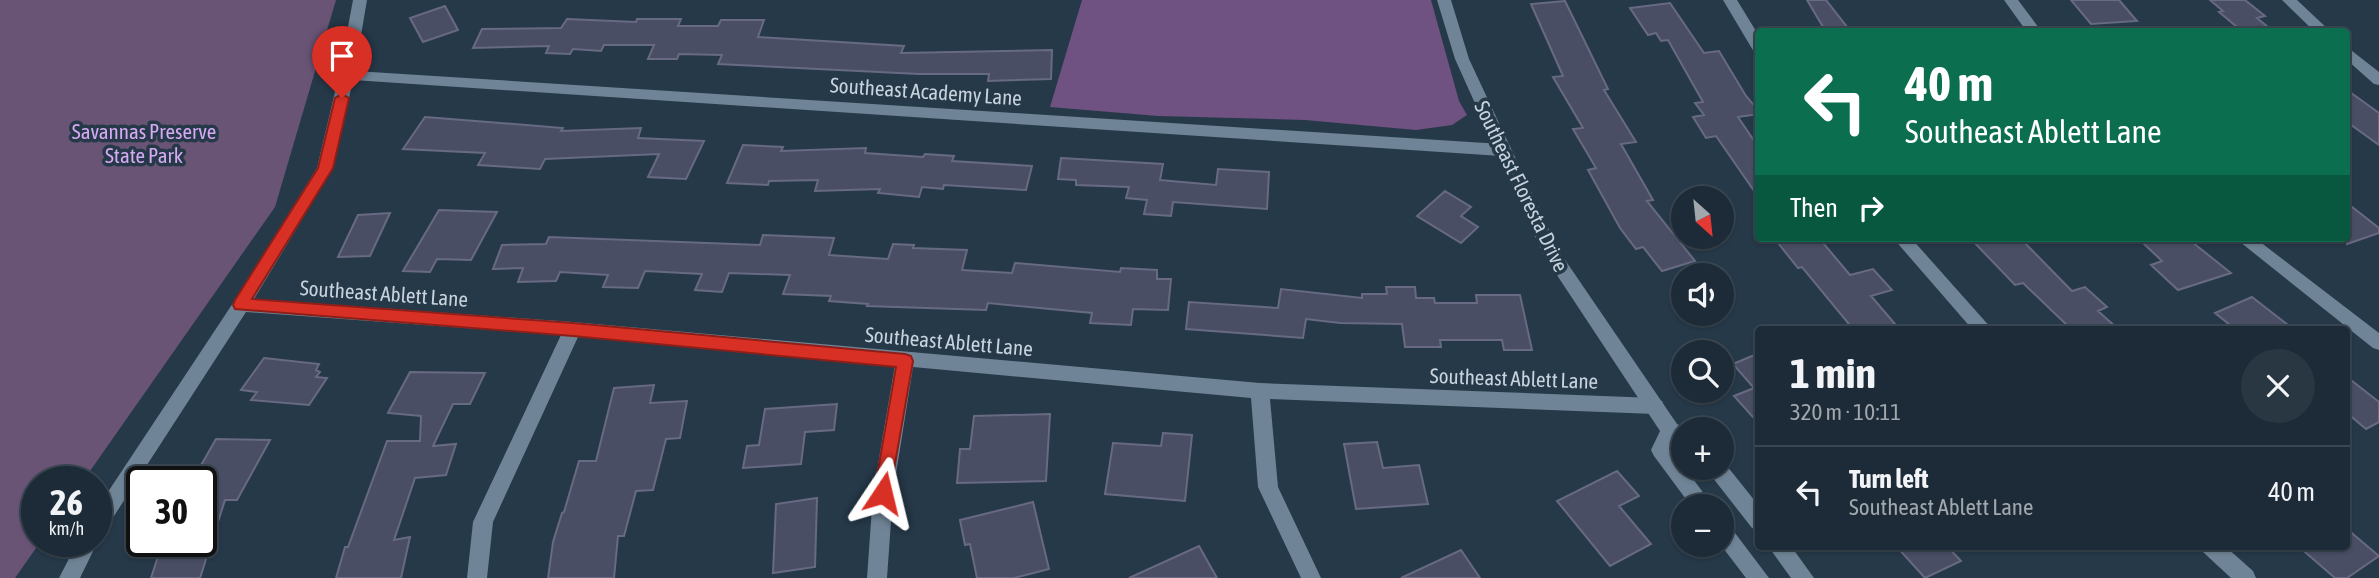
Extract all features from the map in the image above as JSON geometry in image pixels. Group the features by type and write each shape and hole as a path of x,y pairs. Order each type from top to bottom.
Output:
{"street":[{"path":"112,503 241,305 325,168 348,75 360,0"},
{"name":"Southeast Floresta Drive","path":"1444,0 1462,59 1501,150 1552,254 1671,426"},
{"path":"1730,0 1755,42"},
{"path":"2011,0 2032,28"},
{"path":"2290,0 2320,28"},
{"path":"2350,55 2379,80"},
{"name":"Southeast Academy Lane","path":"348,75 1501,150"},
{"path":"1904,242 1980,326"},
{"path":"2248,242 2379,343"},
{"name":"Southeast Ablett Lane","path":"241,305 573,329 1260,391 1655,406"},
{"path":"477,578 483,522 573,329"},
{"path":"877,578 883,493 905,361"},
{"path":"1260,391 1268,487 1311,578"},
{"name":"Southeast Floresta Drive","path":"1671,439 1661,450 1671,463"},
{"path":"1726,480 1755,517"},
{"path":"1734,546 1759,578"},
{"path":"1781,550 1804,578"},
{"path":"2214,550 2246,578"},
{"path":"69,578 80,557"}],"green space":[{"name":"Savannas Preserve State Park","path":"0,0 336,0 275,207 94,466 21,466 21,557 30,557 15,578 0,578"}],"shaded area":[{"path":"1082,0 1431,0 1459,101 1467,115 1452,125 1416,130 1305,120 1158,116 1050,107"}],"building":[{"path":"1807,0 1826,0 1848,28 1824,28"},
{"path":"2071,0 2119,0 2137,21 2091,24"},
{"path":"2210,0 2245,0 2265,16 2257,18 2269,28 2238,28 2219,12 2223,11"},
{"path":"1565,1 1608,89 1604,90 1636,142 1621,144 1653,200 1647,201 1671,231 1671,249 1685,249 1695,261 1671,263 1671,268 1662,271 1643,247 1636,249 1620,228 1588,170 1596,168 1573,129 1583,128 1553,77 1563,76 1531,4"},
{"path":"1670,3 1704,53 1719,51 1755,106 1755,115 1738,117 1755,142 1755,192 1716,136 1706,138 1693,117 1704,115 1695,103 1703,102 1668,40 1661,41 1656,33 1648,35 1630,8"},
{"path":"445,6 458,30 423,42 410,18"},
{"path":"567,19 636,22 637,19 681,19 678,26 718,26 721,20 764,20 758,37 904,46 901,53 1052,50 1051,79 988,81 989,74 919,74 718,64 722,55 679,54 677,59 648,59 654,45 604,45 601,51 573,49 570,54 546,53 549,46 473,48 482,29 561,28"},
{"path":"2350,92 2379,113 2379,145 2350,124"},
{"path":"425,117 563,128 561,131 641,128 638,138 704,141 686,179 648,177 659,154 545,159 540,169 478,165 485,153 403,149"},
{"path":"743,145 783,147 781,151 866,148 865,153 954,156 952,161 1032,166 1026,190 944,185 943,189 922,187 919,197 878,193 880,189 815,191 818,180 769,181 768,185 727,183"},
{"path":"1061,158 1163,164 1160,180 1216,185 1218,169 1269,172 1267,209 1173,202 1171,216 1144,214 1147,200 1126,198 1129,187 1076,185 1076,180 1058,179"},
{"path":"1445,191 1471,207 1461,216 1478,227 1461,243 1417,216"},
{"path":"2350,205 2379,228 2379,233 2347,244 2350,242"},
{"path":"439,210 497,212 471,260 437,259 430,272 403,271"},
{"path":"390,213 370,256 338,257 358,215"},
{"path":"763,235 834,238 829,255 888,259 893,244 914,245 913,248 967,250 962,270 1012,273 1015,263 1120,272 1121,268 1157,270 1157,279 1171,279 1168,310 1133,309 1131,325 1090,323 1092,313 988,303 986,310 867,306 868,304 829,301 831,296 783,294 790,275 729,273 722,292 695,290 702,274 645,271 638,288 603,287 608,275 560,272 556,281 518,282 523,268 493,269 502,245 546,244 549,237 760,245"},
{"path":"1777,242 1822,242 1850,275 1873,269 1892,290 1871,296 1895,324 1851,326 1802,267 1798,268"},
{"path":"1974,242 2024,242 2072,291 2085,287 2107,307 2098,311 2115,326 2068,326 2023,283 2015,285"},
{"path":"2192,242 2231,273 2178,290 2151,265 2162,261 2143,243"},
{"path":"1386,287 1415,287 1416,298 1434,298 1435,303 1477,303 1476,295 1520,295 1532,350 1504,350 1502,340 1440,340 1441,347 1405,347 1402,324 1340,323 1306,319 1303,338 1186,329 1189,302 1278,308 1281,289 1362,298 1362,294 1387,294"},
{"path":"2252,297 2289,326 2231,326 2215,313"},
{"path":"1755,355 1755,420 1734,396 1754,388 1734,364"},
{"path":"264,358 319,364 316,370 320,372 316,377 327,378 309,405 251,400 257,392 241,390"},
{"path":"410,372 485,373 470,404 453,404 433,446 456,444 446,475 415,478 394,540 410,537 401,578 336,578 345,547 348,547 387,441 420,441 421,416 388,413"},
{"path":"2350,379 2379,402 2379,422 2366,429 2350,416"},
{"path":"654,385 650,403 687,401 680,438 666,439 653,490 636,491 624,536 618,536 614,578 548,578 553,542 579,461 596,461 614,388"},
{"path":"837,404 834,430 805,432 801,464 743,468 747,446 759,445 765,409"},
{"path":"1050,414 1046,481 957,483 960,449 970,449 974,416"},
{"path":"1163,433 1192,435 1185,501 1105,494 1113,443 1161,446"},
{"path":"216,439 270,440 237,500 225,500 217,525 217,466 201,466"},
{"path":"1377,442 1383,468 1419,465 1428,504 1356,509 1344,444"},
{"path":"1617,471 1639,496 1619,506 1651,544 1610,566 1557,501"},
{"path":"817,498 815,567 773,573 776,504"},
{"path":"1033,502 1049,569 1014,578 977,578 970,544 965,545 960,520"},
{"path":"2350,532 2379,556 2347,578 2335,578 2303,550 2350,550"},
{"path":"1199,546 1217,578 1129,578"},
{"path":"1461,550 1480,578 1401,578"},
{"path":"1900,550 1951,550 1961,561 1925,578"},
{"path":"158,557 207,557 200,578 151,578"}],"route":[{"path":"342,98 325,168 241,305 573,329 905,361 883,493"}]}
